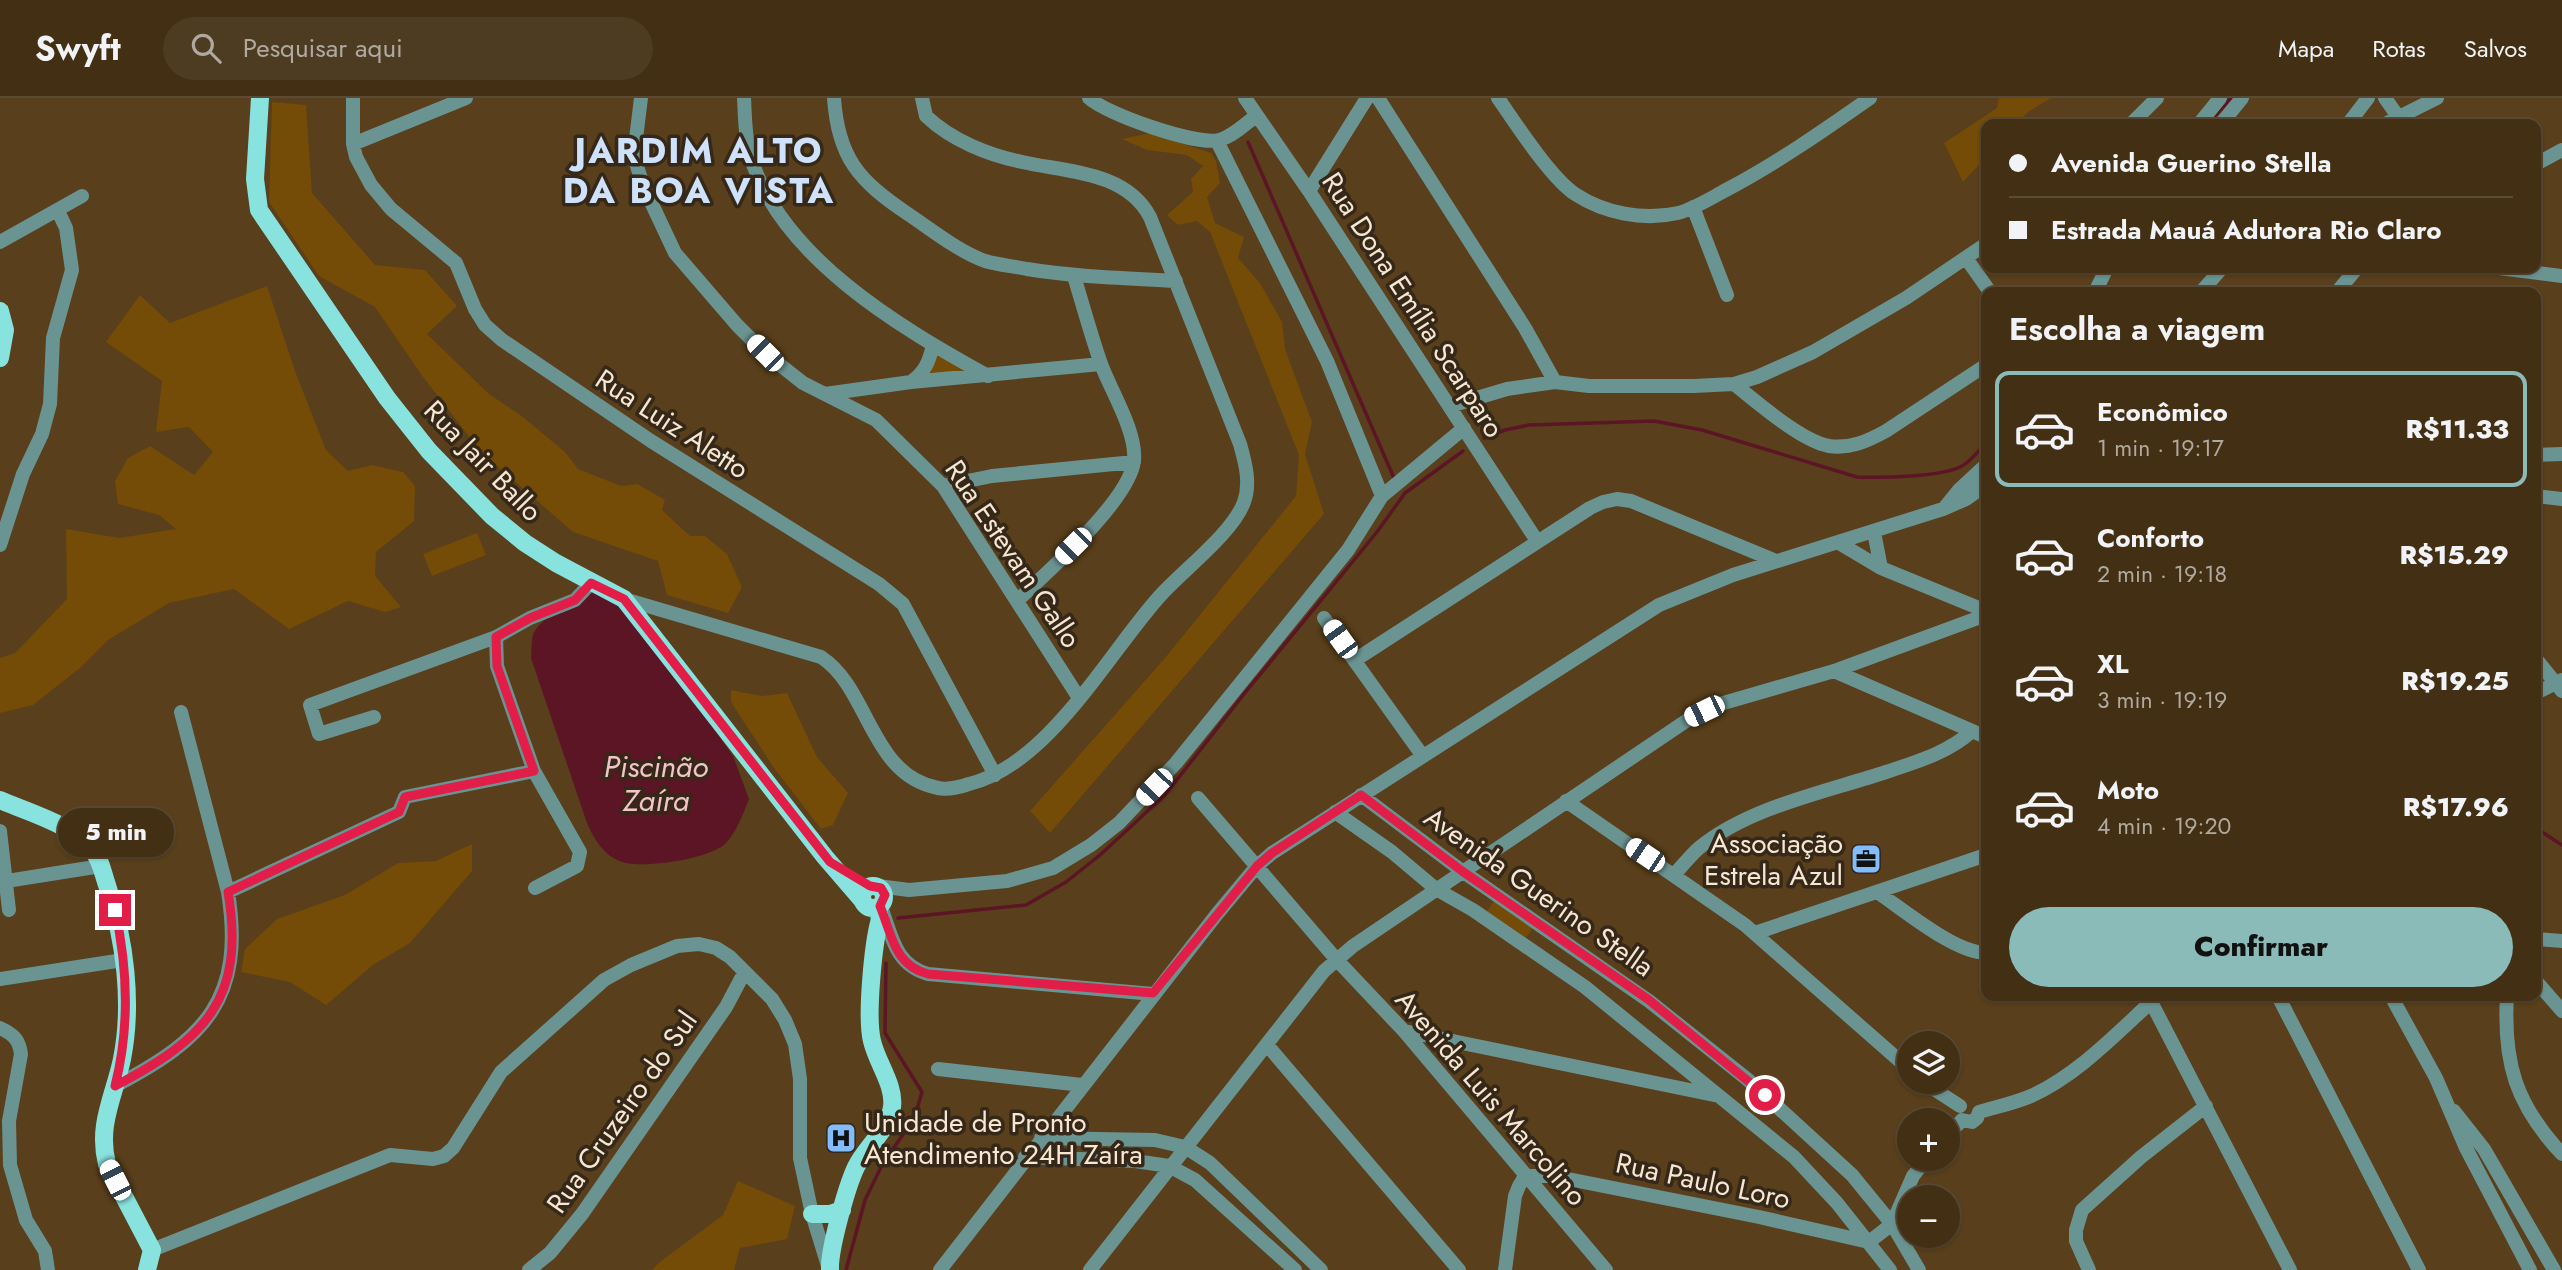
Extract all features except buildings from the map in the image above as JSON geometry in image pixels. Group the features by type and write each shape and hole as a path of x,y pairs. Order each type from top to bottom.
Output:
{"main road":[{"name":"Rua Jair Ballo","path":"260,98 257,198 259,210 387,398 429,451 492,516 524,543 591,583 624,599 830,862 874,899"},
{"path":"0,311 5,330 0,358"},
{"path":"0,800 49,820 75,835 93,850 115,910 123,960 127,1019 122,1058 103,1134 105,1156 152,1250 147,1270"},
{"path":"829,1269 842,1210 855,1168 889,1118 892,1106 892,1092 877,1062 869,1021 877,928 874,899"},
{"path":"812,1214 830,1214 842,1210"}],"street":[{"name":"Rua Luiz Aletto","path":"353,98 353,144 356,157 371,185 391,209 456,263 475,309 485,325 502,340 651,441 879,584 903,604 995,775"},
{"path":"353,144 466,98"},
{"name":"Rua Estevam Gallo","path":"641,98 635,148 636,163 643,185 675,253 737,325 785,371 876,420 943,486 1079,698"},
{"path":"744,98 747,137 754,166 776,208 791,228 838,279 933,345 988,376"},
{"path":"834,98 835,117 844,147 863,181 883,198 944,238 985,260 1074,276 1176,281"},
{"path":"624,599 821,657 830,663 840,676 887,754 899,768 927,786 942,789 962,786 995,775 1041,740 1079,698 1155,601 1224,531 1244,502 1247,477 1240,444 1147,211 1125,189 1090,175 1020,162 956,138 926,116 921,105 922,98"},
{"path":"1089,98 1099,106 1134,121 1180,136 1217,141 1256,116"},
{"name":"Rua Dona Emília Scarparo","path":"1245,98 1309,191 1537,541"},
{"path":"1309,191 1367,98"},
{"path":"1378,98 1525,328 1555,382"},
{"path":"1498,98 1557,178 1573,193 1605,208 1637,216 1679,213 1751,177 1800,148 1870,98"},
{"path":"2136,119 2157,98"},
{"path":"2203,119 2220,98"},
{"path":"2225,119 2242,98"},
{"path":"2351,119 2368,98"},
{"path":"2385,98 2399,118 2437,98"},
{"path":"1217,141 1326,360 1382,496"},
{"path":"2541,161 2562,150"},
{"path":"0,242 82,197"},
{"path":"1693,206 1727,295"},
{"path":"0,545 23,474 43,434 50,404 53,338 72,270 66,228 58,211"},
{"path":"1450,405 1507,389 1555,382 1620,387 1734,384 1757,377 1813,352 1906,299 1981,248"},
{"path":"1966,258 1986,287"},
{"path":"2205,287 2218,273"},
{"path":"2341,287 2353,273"},
{"path":"2538,273 2562,276"},
{"path":"1018,600 1110,506 1129,476 1134,462 1134,451 1127,427 1101,364 1074,276"},
{"path":"911,382 928,365 933,345"},
{"path":"825,394 911,382 1101,364"},
{"path":"1734,384 1769,412 1814,441 1828,446 1845,446 1869,441 1981,368"},
{"path":"856,409 886,387"},
{"path":"1153,993 914,971 901,960 874,899 909,890 1007,881 1053,868 1091,845 1119,823 1176,763 1348,550 1382,496 1464,428"},
{"path":"2541,455 2562,454"},
{"path":"943,486 992,476 1134,462"},
{"path":"1943,509 1981,470"},
{"path":"1943,509 1981,489"},
{"path":"2541,497 2562,499"},
{"path":"1355,660 1537,541 1603,502 1617,499 1631,501 1776,561"},
{"path":"940,1270 1153,993 1257,866 1272,853 1659,604 1776,561 1943,509 1981,500"},
{"path":"1874,532 1881,568"},
{"path":"1839,543 1881,568 1981,611"},
{"path":"374,717 319,734 310,705 496,637 530,618 575,600 591,583"},
{"path":"1941,633 1965,603"},
{"path":"1090,1270 1336,958 1689,719 1720,704 1834,671 1941,633 1981,615"},
{"path":"1324,618 1422,755"},
{"path":"496,637 497,666 534,771 580,852 577,866 535,888"},
{"path":"2541,664 2560,685 2541,691"},
{"path":"1834,671 1979,734"},
{"path":"115,1086 161,1060 205,1024 220,999 229,970 233,920 228,892 181,712"},
{"path":"1674,876 1698,849 1718,834 1763,812 1920,761 1979,734"},
{"path":"228,892 399,812 405,797 534,771"},
{"name":"Avenida Guerino Stella","path":"1361,795 1462,871 1649,1000 1747,1079 1852,1175 1892,1224 1920,1270"},
{"name":"Avenida Luis Marcolino","path":"1198,798 1336,958 1404,1031 1606,1270"},
{"path":"1566,801 1755,933 1897,1058"},
{"name":"Avenida Guerino Stella","path":"1335,812 1392,852 1436,889 1473,910 1585,987 1794,1157 1869,1242 1890,1270"},
{"path":"0,831 3,881 9,910"},
{"path":"1755,933 1981,857"},
{"path":"3,881 101,866"},
{"path":"1877,892 1956,945 1981,953"},
{"path":"2541,941 2562,941"},
{"path":"152,1250 390,1155 433,1159 444,1156 453,1148 501,1072 604,980 631,965 677,946 699,944 716,948 730,957 772,999 795,1044 800,1079 800,1158 812,1214 829,1269"},
{"path":"0,979 123,960"},
{"name":"Rua Cruzeiro do Sul","path":"529,1270 550,1252 582,1214 719,1017 744,973"},
{"path":"2541,987 2562,1012"},
{"path":"1938,1094 1961,1113 1966,1102 1972,1102 1979,1112 2029,1097 2050,1086 2100,1048 2147,1001"},
{"path":"2150,1001 2290,1270"},
{"path":"2281,1001 2419,1270"},
{"path":"2394,1001 2449,1105 2466,1147 2530,1270"},
{"path":"2507,1001 2508,1047 2518,1093 2530,1115 2562,1154"},
{"path":"1404,1031 1719,1096"},
{"path":"4,1034 20,1044 21,1054 9,1121 10,1165 26,1220 45,1251 48,1270"},
{"path":"1268,1045 1459,1270"},
{"path":"938,1069 1082,1085"},
{"path":"2449,1105 2484,1149 2554,1270"},
{"path":"2089,1270 2076,1241 2077,1221 2082,1210 2141,1157 2206,1106"},
{"path":"1041,1138 1155,1140 1185,1147 1210,1163 1321,1270"},
{"path":"1025,1157 1135,1161 1170,1166 1195,1181 1295,1270"},
{"path":"1869,1242 1892,1224 1917,1171"},
{"path":"1505,1270 1515,1196 1525,1176"},
{"name":"Rua Paulo Loro","path":"1525,1176 1553,1176 1869,1242"}],"shaded area":[{"path":"1999,98 2051,98 2021,119 1981,119 1981,162 1963,182 1944,143 1997,108"},
{"path":"272,102 306,105 312,193 375,265 425,270 457,306 427,334 489,394 523,417 565,452 578,469 621,486 637,484 665,500 662,510 690,536 705,536 727,554 742,587 728,613 667,595 658,561 573,532 481,452 423,377 375,307 319,276 269,202"},
{"path":"1150,133 1211,153 1216,161 1220,183 1207,197 1215,223 1244,237 1238,258 1260,283 1282,322 1285,349 1312,422 1305,454 1324,514 1050,833 1030,811 1165,658 1296,496 1299,455 1210,232 1197,221 1178,225 1167,215 1193,192 1191,179 1203,166 1187,155 1147,150 1122,139"},
{"path":"267,286 295,371 326,450 348,471 372,465 403,472 415,486 414,521 376,552 375,576 401,607 385,612 348,601 289,629 234,589 169,603 108,640 80,668 33,705 0,713 0,658 15,653 67,599 66,529 119,538 176,529 159,515 118,504 115,481 128,458 150,446 194,475 213,452 189,427 156,432 162,381 106,342 140,295 170,323"},
{"path":"934,354 975,373 931,373"},
{"path":"477,533 486,555 432,576 423,554"},
{"path":"731,690 762,696 787,693 817,757 848,793 833,825 821,829 774,768 731,702"},
{"path":"472,844 472,871 410,943 373,965 326,1005 290,982 241,972 245,949 277,919 345,895 398,863 436,861"},
{"path":"1494,901 1533,928 1523,941 1485,914"},
{"path":"738,1181 795,1206 787,1239 740,1248 734,1270 652,1270 723,1215"}],"water":[{"name":"Piscinão Zaíra","path":"595,589 618,603 685,688 733,756 749,799 733,833 718,849 676,861 632,864 610,856 600,846 587,823 531,658 532,638 537,628 551,615"}],"waterway":[{"path":"2212,119 2231,98"},
{"path":"1248,142 1394,478"},
{"path":"1484,438 1529,425 1654,421 1702,430 1857,477 1911,476 1953,470 1969,461 1981,448"},
{"path":"898,918 1026,905 1066,882 1100,855 1165,795 1377,532 1405,493 1463,451"},
{"path":"2541,831 2562,845"},
{"path":"846,1270 865,1200 883,1163 914,1119 922,1092 885,1033 886,963"}],"place":[{"name":"Associação Estrela Azul","path":"1866,859"},
{"name":"Unidade de Pronto Atendimento 24H Zaíra","path":"841,1138"}],"district":[{"name":"JARDIM ALTO DA BOA VISTA","path":"699,171"}],"route":[{"path":"115,910 123,960 127,1019 115,1086 161,1060 183,1043 205,1024 220,999 233,944 233,920 228,892 399,812 405,797 534,771 497,666 496,637 530,618 575,600 591,583 624,599 825,857 870,886 878,886 884,891 885,899 880,906 901,960 914,971 1153,993 1257,866 1272,853 1361,795 1462,871 1649,1000 1765,1095"}]}
